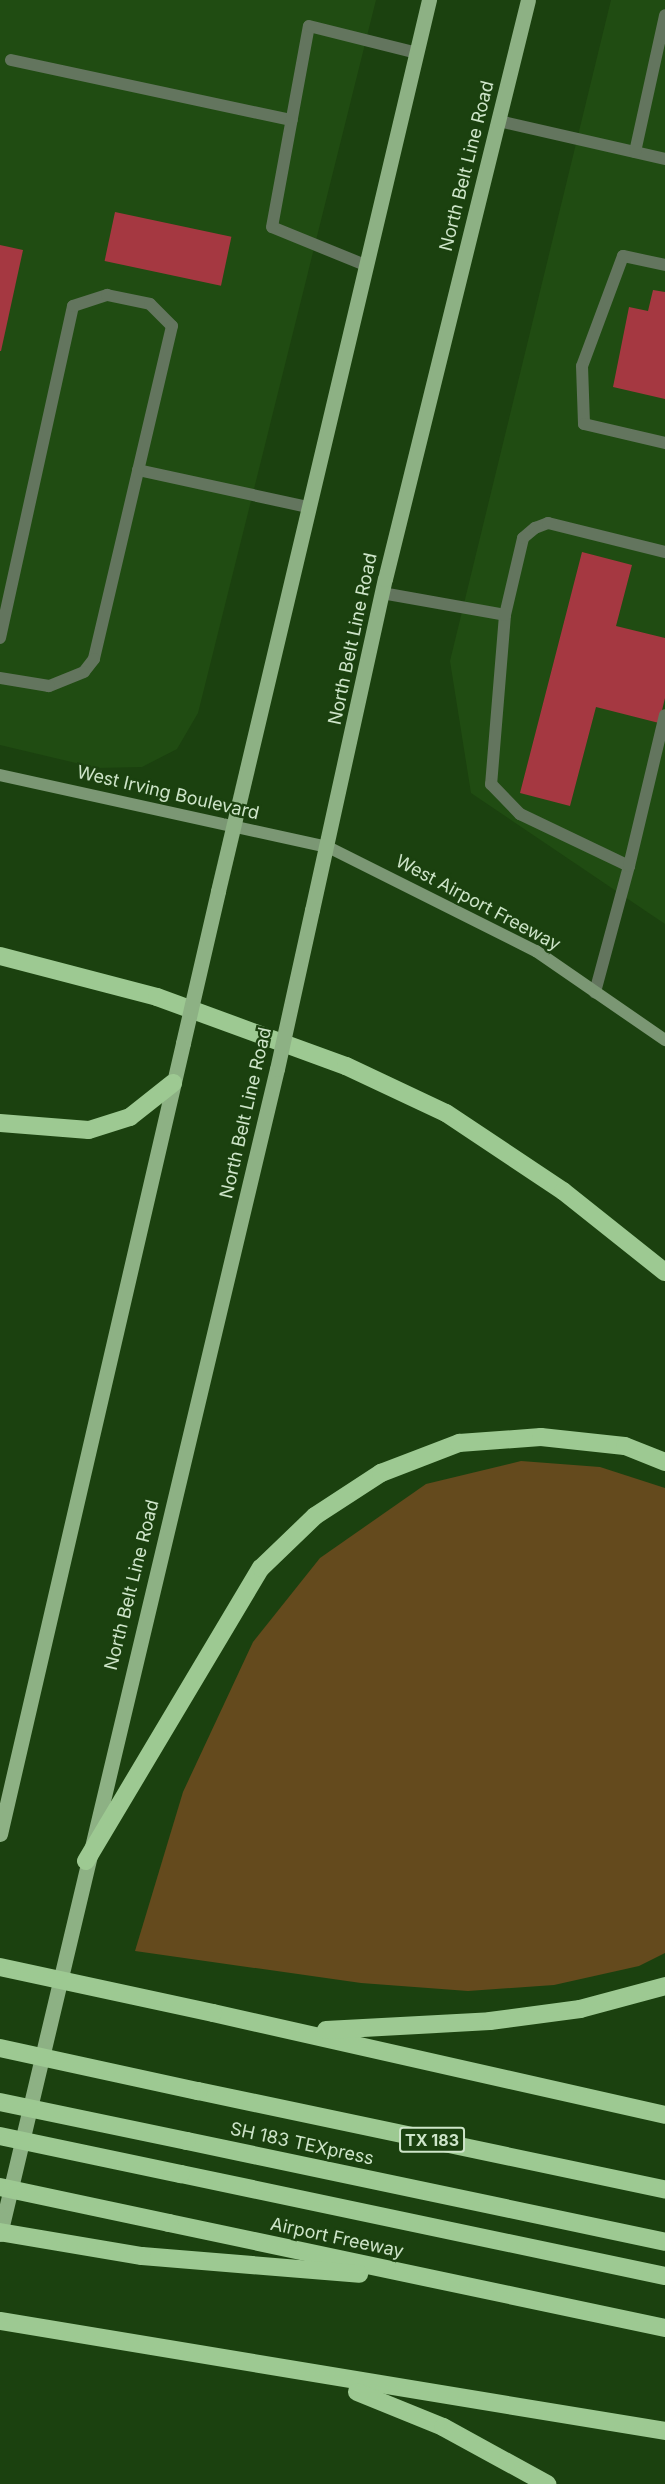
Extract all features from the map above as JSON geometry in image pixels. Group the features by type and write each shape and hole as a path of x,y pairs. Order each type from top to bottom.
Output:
{"highway":[{"path":"0,956 157,997 346,1066 436,1108 563,1191 665,1272"},
{"path":"0,1123 89,1130 130,1117 173,1083"},
{"path":"86,1861 261,1568 315,1516 381,1473 459,1443 541,1437 625,1446 665,1462"},
{"path":"0,1967 283,2027 665,2115"},
{"path":"283,2027 351,2030 490,2021 580,2009 665,1986"},
{"name":"TX 183","path":"0,2048 665,2189"},
{"name":"SH 183 TEXpress","path":"0,2102 665,2242"},
{"path":"0,2136 665,2276"},
{"name":"Airport Freeway","path":"0,2187 665,2328"},
{"path":"0,2233 162,2258 436,2280"},
{"path":"0,2321 312,2376 665,2431"},
{"path":"312,2376 443,2427 547,2484"}],"main road":[{"path":"0,1834 307,507 429,0"},
{"name":"North Belt Line Road","path":"0,2233 86,1861 277,1069 328,847 382,593 528,0"},
{"name":"West Irving Boulevard","path":"0,775 233,828 328,847"},
{"name":"West Airport Freeway","path":"328,847 536,951 665,1040"}],"lane":[{"path":"635,152 660,63 665,15"},
{"path":"365,265 272,226 309,27 417,53"},
{"path":"11,60 292,120"},
{"path":"499,121 665,159"},
{"path":"665,265 622,256 582,366 584,424 665,443"},
{"path":"0,638 74,306 107,295 150,304 172,326 94,659 84,672 49,686 0,678"},
{"path":"138,470 307,507"},
{"path":"629,866 520,814 491,784 505,615 523,538 536,528 548,523 665,552"},
{"path":"382,593 505,615"},
{"path":"595,992 629,866 665,715"}],"shaded area":[{"path":"0,0 376,0 198,713 177,749 142,767 97,768 0,745"},
{"path":"611,0 665,0 665,924 471,793 450,661"},
{"path":"521,1461 600,1467 665,1488 665,1953 639,1966 554,1985 468,1991 361,1983 135,1951 183,1792 253,1642 320,1558 426,1484"}],"building":[{"path":"115,212 231,237 221,286 105,261"},
{"path":"0,245 23,250 1,351 0,351"},
{"path":"653,290 665,292 665,399 613,387 629,307 648,311"},
{"path":"582,552 632,565 616,626 665,638 665,698 659,723 596,707 570,806 520,793"}]}
